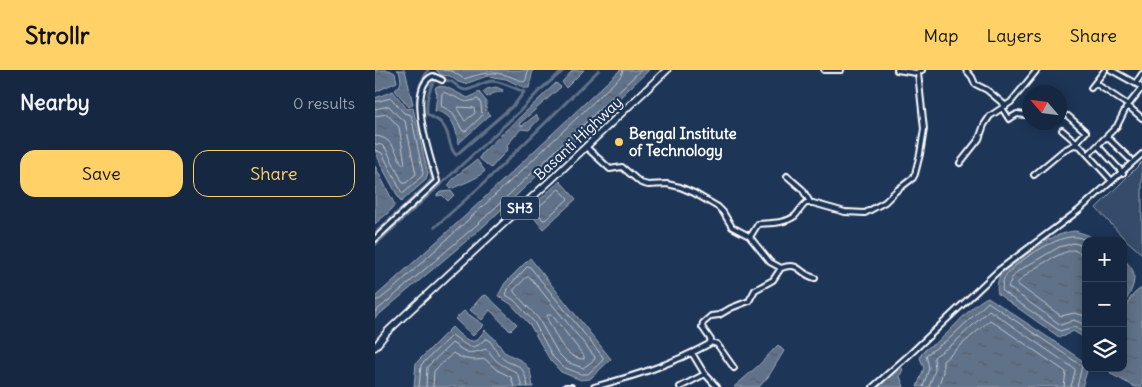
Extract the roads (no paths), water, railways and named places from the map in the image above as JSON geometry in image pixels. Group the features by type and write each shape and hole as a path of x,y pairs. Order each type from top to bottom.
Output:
{"main road":[{"name":"Basanti Highway","path":"375,347 405,315 667,70"}],"street":[{"path":"825,70 841,70"},
{"path":"750,237 758,224 777,223 788,220 795,216 804,204 810,202 845,212 867,213 885,202 913,178 920,154 924,129 920,72 897,70"},
{"path":"966,70 975,84 987,90 1004,107 1009,119 1017,114 1022,115"},
{"path":"960,163 979,140 984,125 989,118 1011,102 1037,70"},
{"path":"1091,88 1105,70"},
{"path":"1089,156 1117,126 1128,106 1141,89 1136,83 1111,70"},
{"path":"1136,83 1142,74"},
{"path":"375,239 437,181 424,130 420,103 423,87 428,78 433,76 442,80"},
{"path":"1095,83 1142,118"},
{"path":"1034,175 1085,133 1085,130 1068,116"},
{"path":"1062,130 1080,146 1112,182"},
{"path":"1107,137 1130,159"},
{"path":"1097,146 1123,173"},
{"path":"586,147 610,168 621,167 641,183 648,185 671,184 694,193 721,209 732,227 750,237 770,262 781,268"},
{"path":"873,387 999,270 1074,214 1123,173 1142,154"},
{"path":"787,176 802,189 810,202"},
{"path":"734,368 717,344 711,342 702,326 707,319 749,301 753,297 755,290 773,280 781,268 791,265 795,266 806,275 815,278"},
{"path":"594,387 646,372 691,353 711,342"},
{"path":"691,353 705,374 717,387"},
{"path":"680,387 705,374"},
{"path":"566,387 571,387"}],"water":[{"path":"375,70 389,70 395,73 397,82 375,92"},
{"path":"397,70 405,70 413,104 409,107 395,90 401,82 399,71"},
{"path":"436,70 533,70 529,88 525,88 506,79 487,76 465,84 458,82 450,76 441,75"},
{"path":"573,70 584,70 566,88 562,82"},
{"path":"620,70 649,70 484,226 375,318 375,297 465,216"},
{"path":"556,83 561,87 519,124 522,126 536,115 539,119 529,130 521,129 507,145 508,149 491,168 479,158 483,152"},
{"path":"437,86 446,87 468,98 479,92 486,101 486,111 490,115 458,144 453,123 446,115 435,111 437,94 435,88"},
{"path":"496,87 503,90 502,92 494,93 487,97 483,92 487,89"},
{"path":"393,91 407,109 413,108 428,174 426,180 401,202 375,150 375,98"},
{"path":"477,160 485,171 451,189 448,186 454,178"},
{"path":"375,166 395,205 375,224"},
{"path":"560,181 576,199 543,229 528,210"},
{"path":"451,191 454,195 448,201 442,195 437,196 440,192"},
{"path":"1075,231 1091,237 1082,237 1082,336 1073,331 1059,337 998,294 997,291 999,277 1008,265 1025,252 1067,232"},
{"path":"530,258 611,359 590,379 581,380 561,372 550,360 530,325 511,304 498,296 505,283"},
{"path":"1127,263 1134,275 1127,298"},
{"path":"1142,288 1142,387 1135,387 1110,372 1127,372 1127,306 1133,294"},
{"path":"486,295 517,324 510,331 490,310 482,320 470,310 482,296"},
{"path":"988,297 1082,360 1082,372 1087,372 1082,387 917,387 924,368 920,358 923,352 943,337 982,300"},
{"path":"464,311 484,325 473,336 455,319"},
{"path":"452,327 463,337 472,341 476,341 485,330 495,339 504,352 522,361 530,370 533,387 414,387 416,363"},
{"path":"778,345 784,351 768,377 759,387 734,387 759,365"},
{"path":"900,367 903,369 900,376 904,387 876,387"}],"waterway":[{"path":"420,124 417,102 420,85 428,70"},
{"path":"375,245 519,112 540,90 564,70"},
{"path":"435,227 483,184 599,70"},
{"path":"433,78 450,81 464,90 493,81 524,92 515,104 456,155 444,127 438,120 427,114 428,96 435,79"},
{"path":"375,233 432,179 424,142"}],"place":[{"name":"Bengal Institute of Technology","path":"619,142"}]}
